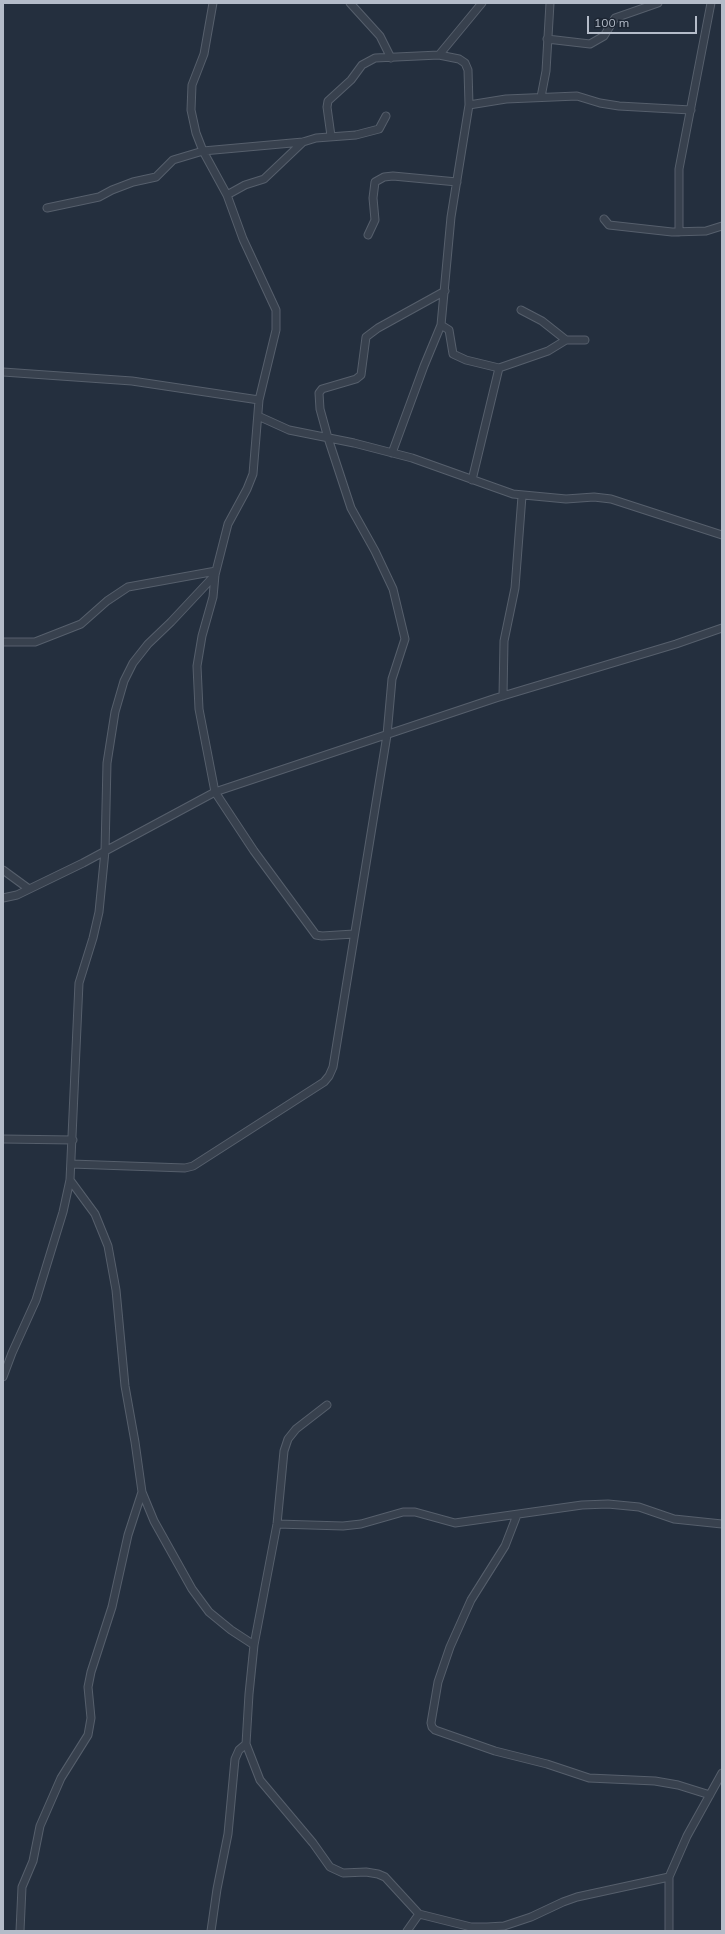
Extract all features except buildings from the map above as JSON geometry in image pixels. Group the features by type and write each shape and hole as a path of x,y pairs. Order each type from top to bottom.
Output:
{"street":[{"path":"213,3 204,54 192,84 192,110 196,133 202,151 227,195 243,239 276,310 276,330 259,400 252,474 247,489 228,524 216,573 213,597 202,636 197,666 199,709 215,792 259,857 316,935 354,934"},
{"path":"350,3 380,36 391,58"},
{"path":"439,55 482,3"},
{"path":"541,97 546,71 550,3"},
{"path":"547,39 590,44 604,36 615,18 658,3"},
{"path":"679,232 679,169 711,3"},
{"path":"331,136 326,107 328,101 351,80 362,64 375,58 439,55 459,59 465,63 468,70 469,105 452,217 446,291 441,325 424,366 392,454"},
{"path":"469,105 506,99 577,96 600,103 619,106 691,110"},
{"path":"47,208 99,197 133,182 156,177 173,160 202,151 303,142 331,136 356,135 379,129 386,116"},
{"path":"227,195 246,185 264,179 303,142"},
{"path":"368,235 376,220 373,198 375,182 384,177 393,176 458,182"},
{"path":"604,219 609,225 679,232 706,230 722,226"},
{"path":"71,1164 185,1168 193,1166 324,1082 334,1066 387,735 392,679 403,646 405,633 393,589 375,551 351,508 328,438 320,408 319,393 322,389 356,379 361,375 366,337 378,328 446,291"},
{"path":"521,310 542,321 566,340"},
{"path":"441,325 449,330 453,354 466,360 499,368 548,351 566,340 585,340"},
{"path":"472,480 499,368"},
{"path":"3,372 132,381 259,400"},
{"path":"258,416 289,430 392,454 512,494 566,499 594,497 611,499 722,535"},
{"path":"503,696 503,646 515,588 522,496"},
{"path":"3,642 35,642 81,624 106,601 128,587 216,573"},
{"path":"3,1378 12,1353 36,1300 63,1212 70,1180 79,983 93,938 99,912 105,851 106,763 124,681 133,663 148,644 171,622 216,573"},
{"path":"3,898 17,895 105,851 215,792 503,696 676,644 722,628"},
{"path":"3,870 29,889"},
{"path":"3,1139 73,1140"},
{"path":"70,1180 94,1214 108,1246 116,1290 125,1386 142,1492 158,1528 192,1589 209,1612 231,1630 254,1645"},
{"path":"327,1405 296,1429 288,1439 284,1451 277,1524 254,1645 246,1744 260,1780 313,1843 330,1867 343,1873 366,1872 385,1877 419,1914 471,1926 487,1928 504,1926 531,1917 570,1899 669,1877"},
{"path":"20,1931 22,1887 33,1861 40,1826 61,1778 88,1735 91,1718 88,1687 91,1672 112,1607 128,1535 142,1492"},
{"path":"277,1524 343,1526 361,1524 403,1512 415,1512 455,1523 582,1505 608,1504 639,1507 674,1519 722,1524"},
{"path":"517,1515 505,1546 471,1600 450,1647 438,1682 431,1723 432,1727 435,1730 495,1751 547,1764 589,1778 655,1781 678,1785 710,1795"},
{"path":"212,1931 217,1889 228,1834 235,1759 239,1750 246,1744"},
{"path":"669,1931 669,1877 687,1836 722,1773"},
{"path":"407,1931 419,1914"}]}
